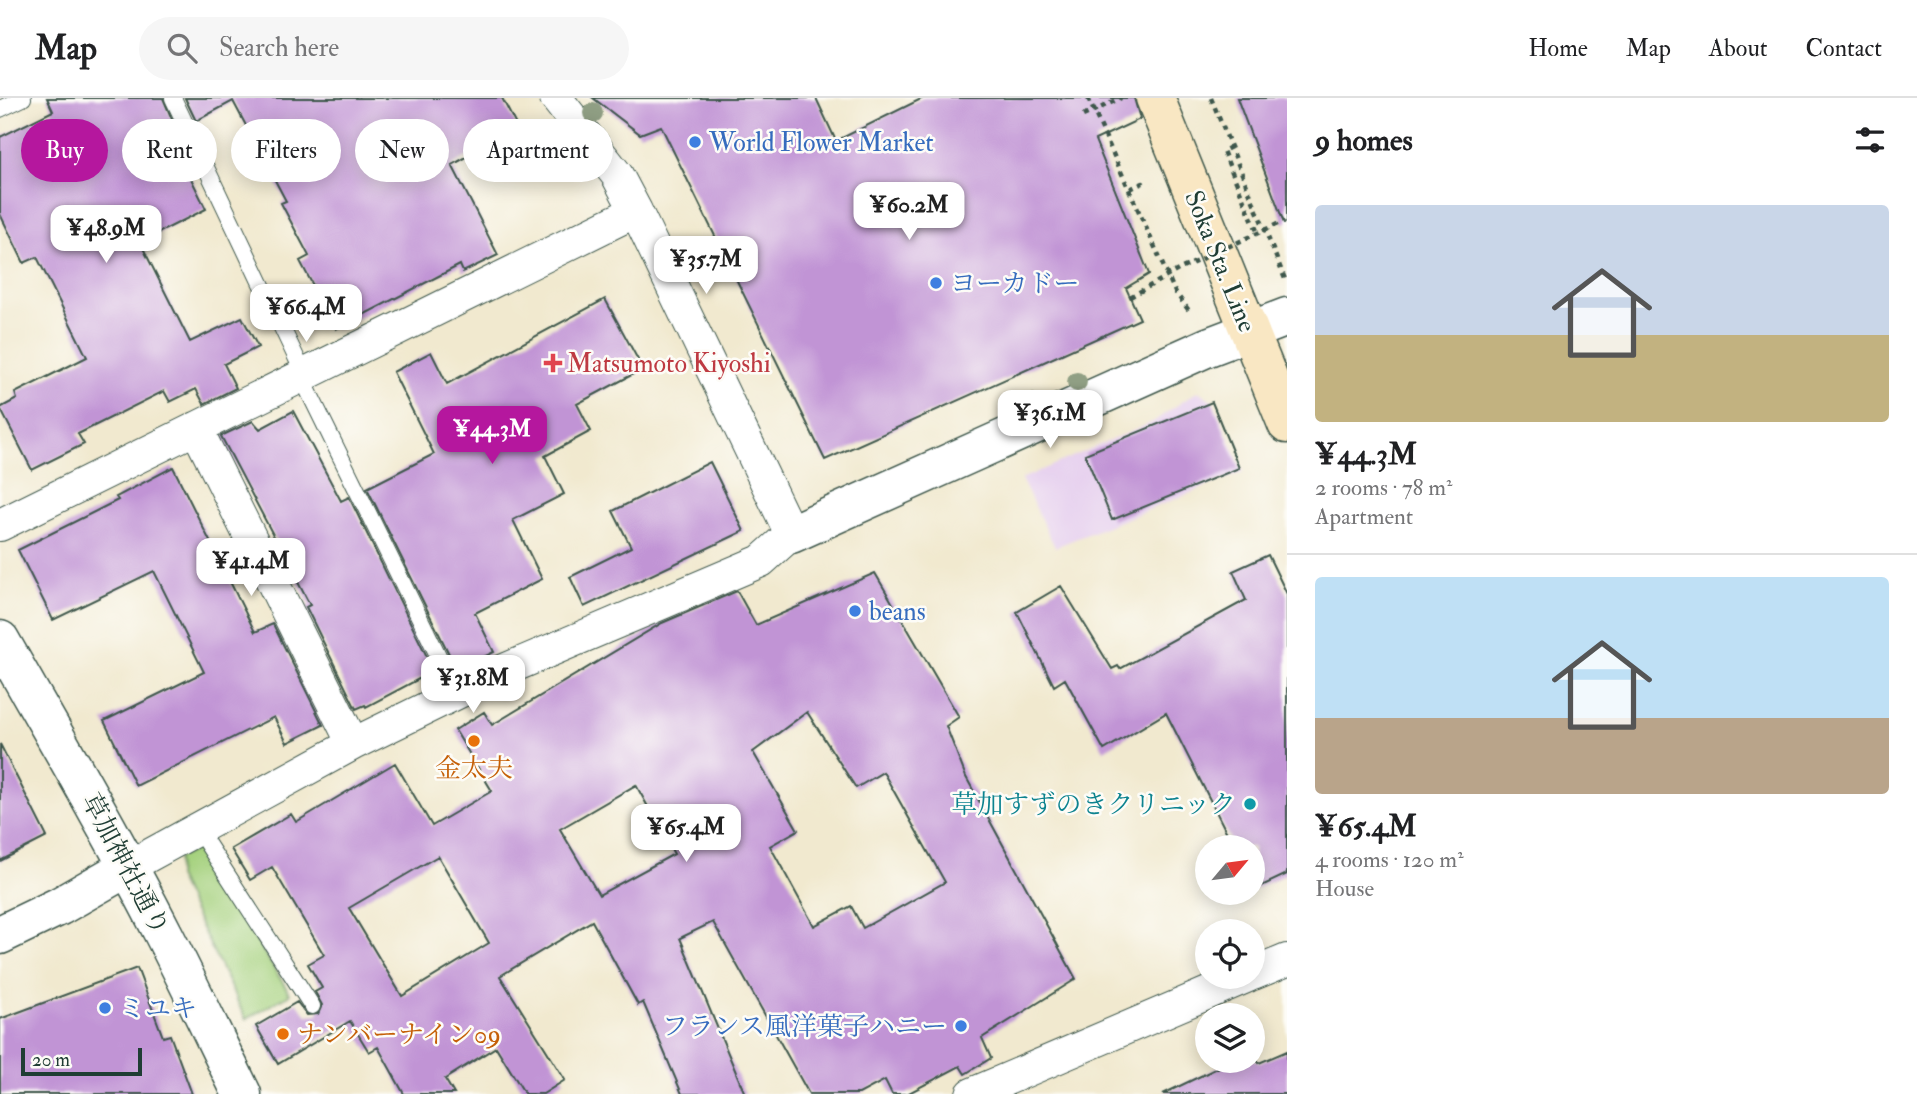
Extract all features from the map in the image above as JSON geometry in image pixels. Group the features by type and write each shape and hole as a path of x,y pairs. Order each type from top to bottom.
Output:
{"main road":[{"name":"Soka Sta. Line","path":"1155,98 1287,424"}],"street":[{"path":"556,98 617,175 791,534"},
{"path":"0,525 636,211"},
{"path":"0,934 60,906 353,744 502,671 761,561 791,534 1249,330 1287,317"},
{"path":"196,428 353,744"},
{"name":"草加神社通り","path":"0,640 128,867 242,1094"},
{"path":"1265,969 1287,960"},
{"path":"972,1094 1218,989"}],"lane":[{"path":"0,109 23,98"},
{"path":"173,98 457,694"},
{"path":"197,828 312,1006"}],"path":[{"path":"1088,98 1175,292 1191,313"},
{"path":"1083,116 1121,98"},
{"path":"1211,98 1287,284"},
{"path":"1231,147 1223,151 1258,233"},
{"path":"1130,189 1143,183"},
{"path":"1130,298 1180,269 1284,221"}],"shaded area":[{"path":"1198,391 1213,401 1243,472 1055,547 1021,479 1153,422"}],"green space":[{"path":"198,848 290,994 246,1019 177,877 178,858"}],"building":[{"path":"47,98 163,98 172,119 122,119 122,182 193,182 206,209 140,242 190,342 242,317 258,347 224,364 236,388 204,404 196,389 170,402 164,391 78,434 84,444 32,470 0,408 17,399 15,393 87,357 37,257 24,263 0,214 0,137 21,127 21,182 108,182 108,119 37,119 53,111"},
{"path":"185,98 502,98 513,119 463,119 463,159 452,165 498,255 463,272 460,265 336,329 300,261 309,256 281,203 286,201 276,182 341,182 341,119 243,119 233,101 195,119"},
{"name":"ヨーカドー","path":"593,98 816,98 836,141 923,98 1134,98 1140,119 1095,140 1149,274 1126,288 1140,319 825,460 661,126 640,134"},
{"path":"1237,98 1287,98 1287,222 1284,223"},
{"path":"605,299 643,369 577,404 591,431 545,456 564,494 513,520 542,579 475,613 494,652 463,667 458,659 453,662 367,488 434,454 393,372 431,352 447,384"},
{"path":"1212,402 1239,468 1112,520 1085,454"},
{"path":"293,411 341,501 349,497 434,671 366,707 365,705 356,709 306,607 310,605 221,436 253,421 260,429"},
{"path":"710,462 744,531 584,607 570,577 631,547 613,511"},
{"path":"173,467 255,632 273,624 323,725 287,743 274,717 136,786 104,721 204,672 154,571 53,620 18,550 118,500 116,497"},
{"path":"1268,555 1287,594 1287,874 1265,884 1265,835 1228,835 1166,713 1104,750 1065,679 1054,686 1017,612 1061,586 1112,669 1118,666 1120,669 1246,600 1233,571"},
{"path":"875,573 959,717 946,726 966,777 1076,979 982,1038 991,1058 965,1074 960,1066 907,1094 892,1094 885,1080 859,1094 809,1094 713,922 680,938 745,1094 682,1094 643,1002 638,1005 592,921 500,976 565,1080 543,1094 525,1094 496,1047 445,1079 454,1094 404,1094 378,1047 369,1052 350,1021 278,1064 256,1026 297,1002 307,1015 318,1014 322,1005 315,992 322,988 308,964 324,955 272,867 250,880 231,849 291,814 296,822 395,763 432,826 492,791 455,730 484,712 492,725 662,623 737,591 756,625","holes":["807,712 856,788 883,772 945,882 863,928 851,906 814,926 770,846 798,830 753,752","636,785 674,854 599,895 560,829","438,856 489,943 402,996 349,908"]},
{"path":"0,744 47,837 0,861"},
{"path":"137,968 163,1037 170,1035 192,1094 0,1094 0,1019"},
{"path":"1287,1051 1287,1094 1163,1094 1207,1073 1265,1073 1265,1060"}],"place":[{"name":"World Flower Market","path":"695,142"},
{"name":"ヨーカドー","path":"936,283"},
{"name":"Matsumoto Kiyoshi","path":"553,363"},
{"name":"beans","path":"855,611"},
{"name":"金太夫","path":"474,741"},
{"name":"草加すずのきクリニック","path":"1250,804"},
{"name":"ミユキ","path":"105,1008"},
{"name":"フランス風洋菓子ハニー","path":"961,1026"},
{"name":"ナンバーナイン09","path":"283,1034"}]}
